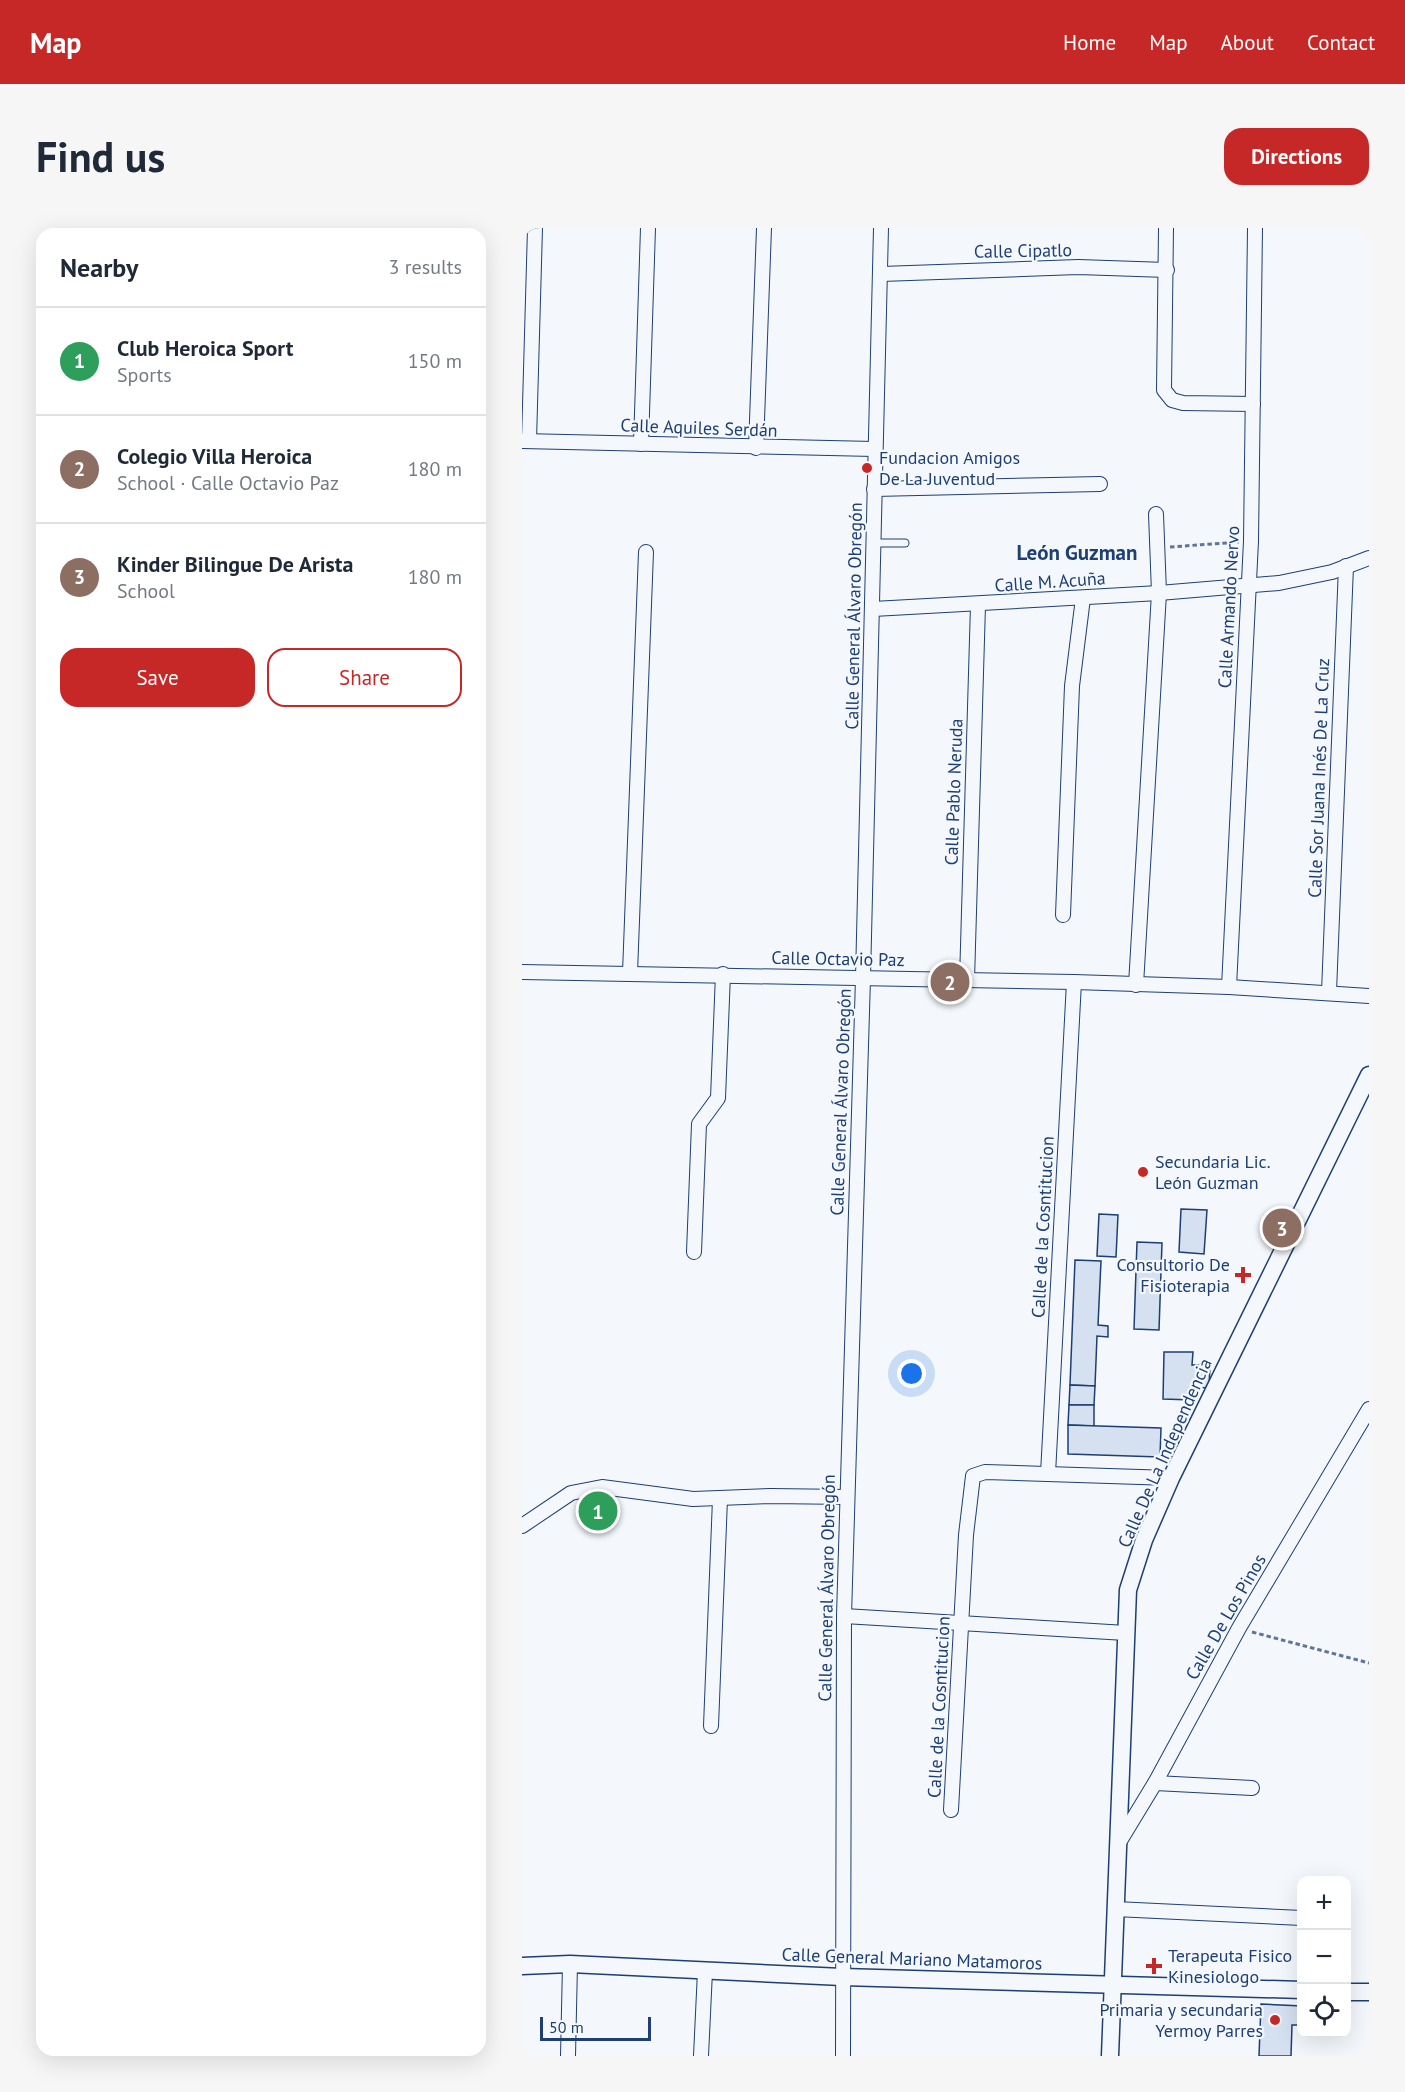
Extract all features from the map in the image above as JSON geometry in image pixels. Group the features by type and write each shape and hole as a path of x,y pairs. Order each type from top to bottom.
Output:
{"street":[{"path":"526,441 536,228"},
{"path":"641,444 648,228"},
{"path":"756,448 764,228"},
{"name":"Calle General Álvaro Obregón","path":"843,2056 844,1616 875,543 874,449 881,228"},
{"path":"1166,228 1167,270 1163,378 1167,396 1183,403 1253,404"},
{"name":"Calle Armando Nervo","path":"1229,987 1251,541 1255,228"},
{"name":"Calle Cipatlo","path":"881,274 1078,267 1167,270"},
{"name":"Calle Aquiles Serdán","path":"526,441 874,449"},
{"path":"874,489 1100,484"},
{"path":"1136,985 1159,593 1156,514"},
{"path":"630,973 646,552"},
{"name":"Calle M. Acuña","path":"873,609 978,605 1159,593 1303,579 1369,558"},
{"name":"Calle Sor Juana Inés De La Cruz","path":"1329,992 1346,566"},
{"path":"1063,915 1072,686 1083,598"},
{"name":"Calle Pablo Neruda","path":"967,980 978,605"},
{"name":"Calle Octavio Paz","path":"522,972 1074,982 1229,987 1369,996"},
{"path":"694,1252 699,1124 718,1098 723,974"},
{"name":"Calle de la Cosntitucion","path":"951,1810 971,1480 977,1473 985,1472 1048,1474 1074,982"},
{"name":"Calle De La Independencia","path":"1113,1985 1128,1590 1144,1540 1171,1478 1369,1075"},
{"name":"Calle De Los Pinos","path":"1117,1845 1155,1783 1239,1628 1369,1409"},
{"path":"1048,1474 1171,1478"},
{"path":"522,1526 571,1493 602,1487 637,1490 682,1499 771,1496 847,1497"},
{"path":"711,1726 720,1499"},
{"path":"844,1616 1126,1633"},
{"path":"1155,1783 1251,1788"},
{"path":"1115,1909 1297,1918"},
{"path":"568,2056 570,1964"},
{"name":"Calle General Mariano Matamoros","path":"522,1966 570,1964 842,1977 1297,1990"},
{"path":"701,2056 705,1971"},
{"path":"1110,2056 1113,1985"},
{"path":"1351,1992 1369,1992"}],"lane":[{"path":"875,543 905,543"}],"path":[{"path":"1157,547 1251,541"},
{"path":"1239,1628 1369,1663"}],"building":[{"path":"1181,1209 1207,1210 1204,1254 1179,1252"},
{"path":"1099,1214 1118,1215 1116,1257 1097,1256"},
{"path":"1137,1242 1162,1243 1159,1330 1134,1329"},
{"path":"1075,1260 1101,1261 1098,1325 1108,1326 1108,1337 1097,1336 1095,1386 1070,1385"},
{"path":"1164,1352 1193,1352 1192,1365 1210,1365 1209,1388 1192,1387 1192,1400 1163,1399"},
{"path":"1070,1385 1095,1386 1094,1405 1069,1405"},
{"path":"1069,1405 1094,1405 1094,1426 1068,1425"},
{"path":"1068,1425 1161,1428 1160,1457 1068,1454"},
{"path":"1261,2004 1297,2006 1297,2025 1292,2025 1291,2056 1259,2056"}],"place":[{"name":"Fundacion Amigos De La Juventud","path":"867,468"},
{"name":"Colegio Villa Heroica","path":"950,982"},
{"name":"Secundaria Lic. León Guzman","path":"1143,1172"},
{"name":"Kinder Bilingue De Arista","path":"1282,1228"},
{"name":"Consultorio De Fisioterapia","path":"1243,1275"},
{"name":"Club Heroica Sport","path":"598,1511"},
{"name":"Terapeuta Fisico Kinesiologo","path":"1154,1966"},
{"name":"Primaria y secundaria Yermoy Parres","path":"1275,2020"}],"district":[{"name":"León Guzman","path":"1077,553"}]}
